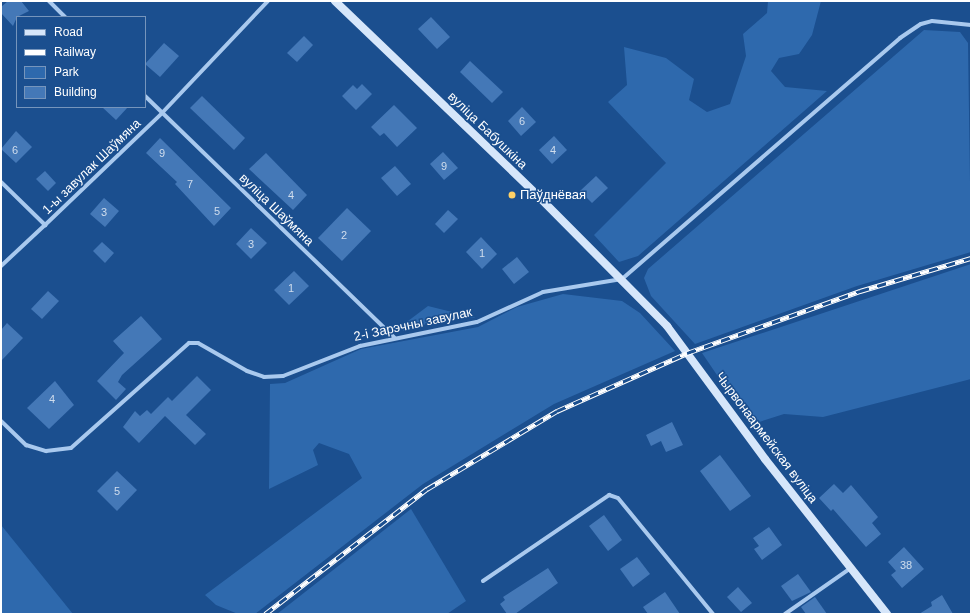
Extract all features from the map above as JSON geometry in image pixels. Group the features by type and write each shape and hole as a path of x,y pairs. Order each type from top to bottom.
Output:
{"street":[{"path":"49,1 64,16"},
{"name":"1-ы завулак Шаўмяна","path":"1,182 45,225 162,114 268,1"},
{"name":"вуліца Бабушкіна","path":"335,1 622,279"},
{"path":"622,279 900,38 921,24 932,21 971,25"},
{"name":"вуліца Шаўмяна","path":"146,97 394,337"},
{"path":"1,266 45,225"},
{"name":"2-і Зарэчны завулак","path":"1,421 26,445 46,451 70,448 189,344 198,343 247,371 264,377 282,376 360,346 394,337 477,322 543,292 622,279"},
{"name":"Чырвонаармейская вуліца","path":"622,279 667,326 765,460 888,614"},
{"path":"483,581 609,495 618,498 713,614"},
{"path":"785,614 851,568"}],"green space":[{"path":"768,1 821,1 812,35 799,54 779,58 771,71 785,87 827,91 638,256 619,262 594,235 666,163 608,102 627,85 624,47 666,58 694,79 689,100 707,112 730,104 746,56 743,34 767,13"},
{"path":"924,30 960,32 968,43 971,252 857,286 695,344 651,296 644,278 648,269"},
{"path":"971,264 971,379 823,417 784,414 756,423 734,400 702,353"},
{"path":"563,294 622,301 640,313 675,351 554,404 423,484 255,614 238,614 216,605 205,595 362,478 349,454 319,443 313,450 318,465 269,489 270,384 285,383 361,349 478,327 517,307"},
{"path":"428,306 476,318 448,317 404,331 400,327"},
{"path":"411,509 466,601 447,614 277,614"},
{"path":"1,525 73,614 1,614"}],"building":[{"path":"8,1 21,1 29,11 16,16 13,26 1,13 1,7"},
{"path":"431,17 450,37 437,49 418,29"},
{"path":"304,36 313,45 297,62 287,53"},
{"path":"164,43 179,56 160,77 146,65 146,63"},
{"path":"470,61 503,92 492,103 460,72"},
{"path":"362,84 372,94 356,110 342,96 353,85 357,89"},
{"path":"202,96 245,138 234,150 190,108"},
{"path":"394,105 417,128 397,147 384,133 380,136 371,127"},
{"path":"522,107 536,122 521,136 508,121"},
{"path":"103,108 127,108 116,120"},
{"path":"16,131 32,147 16,163 1,149"},
{"path":"554,136 567,150 552,164 539,150"},
{"path":"160,138 231,208 214,226 175,184 177,182 146,153"},
{"path":"443,152 458,168 444,180 430,164"},
{"path":"266,153 307,195 293,210 249,169"},
{"path":"395,166 411,184 397,196 381,178"},
{"path":"45,171 56,183 48,191 36,179"},
{"path":"596,176 608,188 592,203 580,191"},
{"path":"104,198 119,211 105,227 90,214"},
{"path":"347,208 371,231 342,261 318,238"},
{"path":"448,210 458,219 444,233 435,224"},
{"path":"251,228 267,243 251,259 236,244"},
{"path":"481,237 497,254 482,269 466,252"},
{"path":"102,242 114,253 105,263 93,251"},
{"path":"517,257 529,272 514,284 502,269"},
{"path":"294,271 309,286 289,305 274,290"},
{"path":"48,291 59,301 42,319 31,309"},
{"path":"141,316 162,339 122,375 118,382 126,389 116,400 97,381 124,353 113,341"},
{"path":"7,323 23,338 1,361 1,330"},
{"path":"197,376 211,390 186,415 206,434 195,445 165,416 139,443 123,427 135,411 140,416 147,410 151,414 168,397 172,401"},
{"path":"55,381 74,405 49,429 27,408"},
{"path":"672,422 683,445 666,452 661,441 651,446 646,435"},
{"path":"720,455 751,496 730,511 700,471"},
{"path":"117,471 137,490 117,511 97,491"},
{"path":"834,484 843,493 851,485 878,517 872,523 881,534 866,547 833,509 831,511 819,498"},
{"path":"604,515 622,540 608,551 589,526"},
{"path":"769,527 782,545 762,560 754,549 759,546 753,538"},
{"path":"904,547 924,569 902,588 891,575 896,571 888,562"},
{"path":"637,557 650,574 633,587 620,569"},
{"path":"548,568 558,583 515,614 507,614 500,604 505,600 503,597"},
{"path":"798,574 811,592 792,601 781,586"},
{"path":"738,587 752,603 741,612 727,597"},
{"path":"665,592 680,614 648,614 643,607"},
{"path":"942,595 953,614 919,614 932,606 931,602"},
{"path":"815,597 827,614 806,614 801,607"}],"railway":[{"path":"265,614 427,489 557,411 687,353 860,291 971,258"}],"place":[{"name":"Паўднёвая","path":"512,195"}]}
